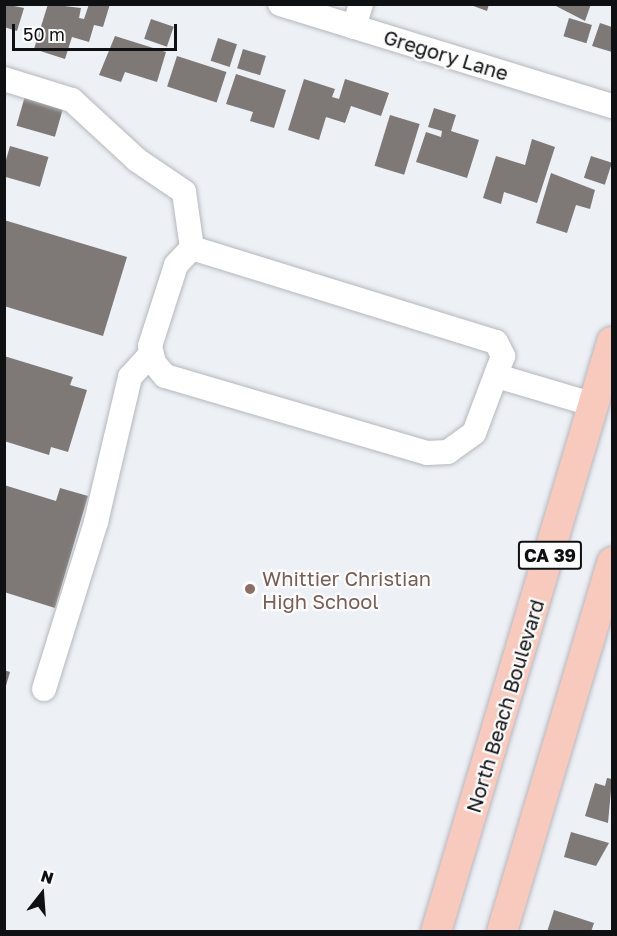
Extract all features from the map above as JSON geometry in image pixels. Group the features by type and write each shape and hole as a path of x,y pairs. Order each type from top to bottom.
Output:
{"main road":[{"name":"North Beach Boulevard","path":"436,932 612,342"},
{"name":"CA 39","path":"502,932 612,562"}],"street":[{"name":"Gregory Lane","path":"280,4 358,16 612,106"},
{"path":"4,79 72,100 137,160 184,192 192,248"},
{"path":"44,689 96,522 130,377 150,355 176,265 192,248"},
{"path":"150,355 165,376 436,455 457,448 474,433 497,376 503,353 493,340 192,248"},
{"path":"497,376 594,405"}],"building":[{"path":"4,4 24,8 17,31 4,27"},
{"path":"48,4 81,8 79,18 84,19 89,4 110,4 103,27 94,25 89,42 72,37 65,59 34,49"},
{"path":"468,4 489,4 487,11"},
{"path":"552,4 591,4 585,21"},
{"path":"569,18 592,25 586,43 563,36"},
{"path":"151,19 174,27 167,47 144,39"},
{"path":"600,23 612,27 612,52 592,46"},
{"path":"115,36 166,52 157,82 125,72 121,82 99,75"},
{"path":"218,38 237,44 230,67 211,61"},
{"path":"243,49 266,56 260,75 237,68"},
{"path":"177,56 226,72 217,103 167,86"},
{"path":"236,74 286,90 274,128 250,121 253,112 226,104"},
{"path":"304,79 335,89 332,97 339,99 345,79 389,93 381,116 351,106 345,123 326,117 319,140 288,130"},
{"path":"25,96 63,107 55,137 16,126"},
{"path":"434,108 456,115 451,131 479,140 467,178 416,162 426,132 441,137 442,131 428,127"},
{"path":"390,115 420,124 404,175 375,166"},
{"path":"532,139 555,147 537,203 504,192 501,204 483,198 496,156 525,165"},
{"path":"10,146 48,157 40,187 4,177 4,167"},
{"path":"591,156 612,163 605,185 584,178"},
{"path":"551,173 595,190 590,209 576,205 567,233 536,223"},
{"path":"4,220 127,257 103,336 4,306"},
{"path":"4,356 73,377 70,385 87,390 68,452 51,447 49,455 4,441"},
{"path":"4,485 56,501 60,488 88,496 55,608 4,592"},
{"path":"4,670 10,672 5,689 4,689"},
{"path":"607,778 612,779 608,823 585,816 595,783 605,786"},
{"path":"571,832 609,843 596,866 564,857"},
{"path":"554,910 594,923 591,932 547,932"}],"place":[{"name":"Whittier Christian High School","path":"250,589"}]}
